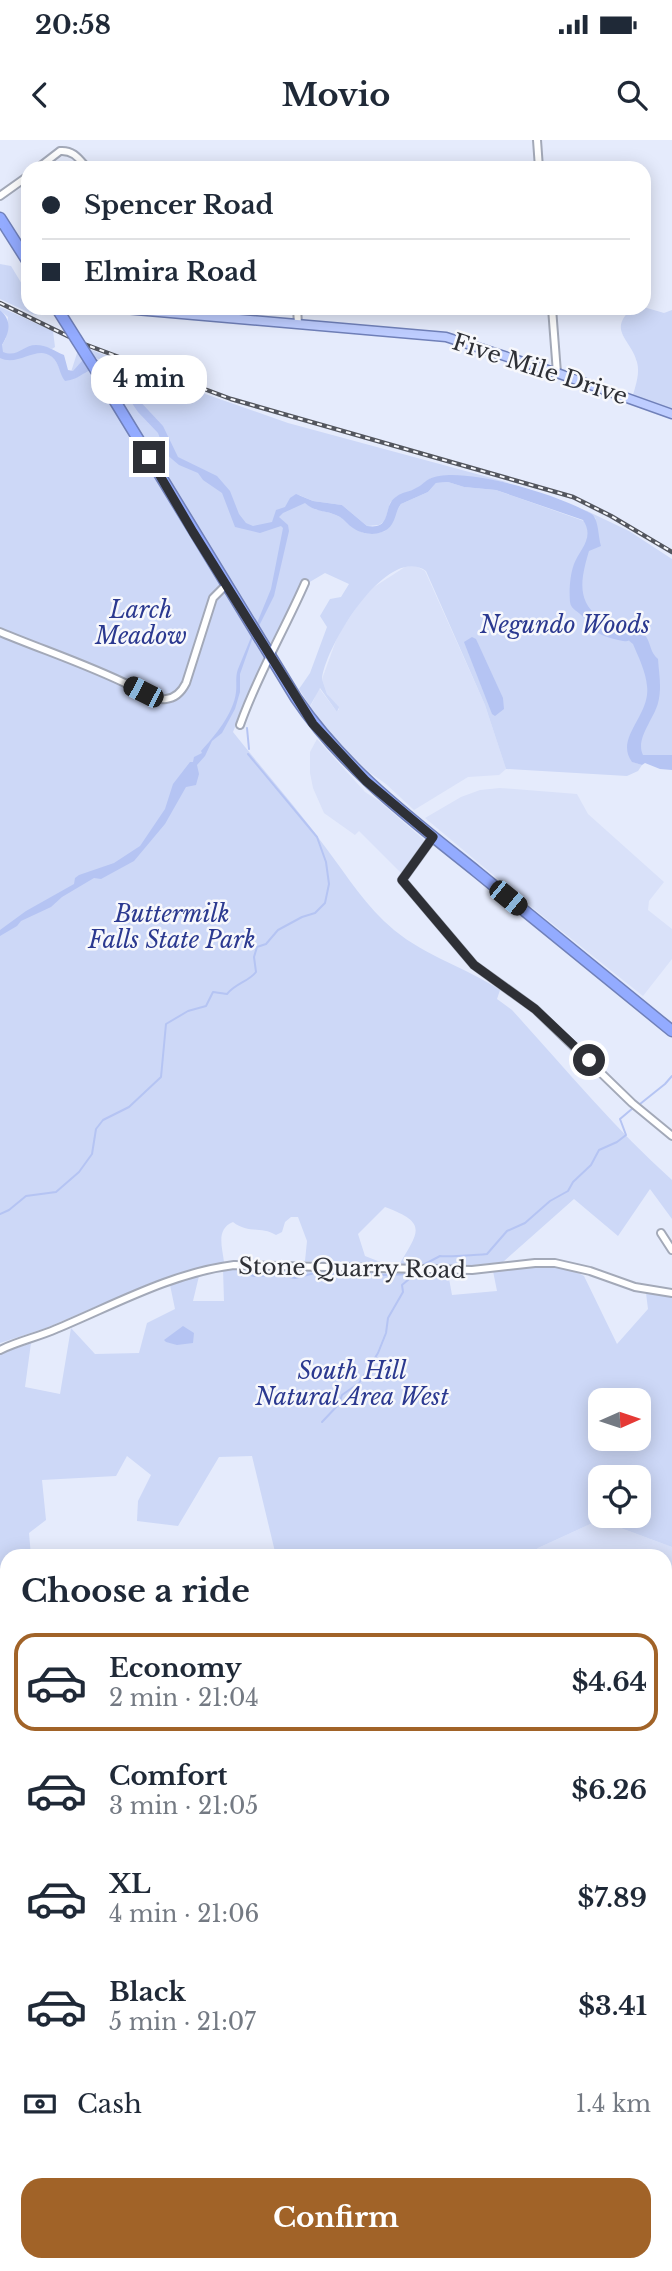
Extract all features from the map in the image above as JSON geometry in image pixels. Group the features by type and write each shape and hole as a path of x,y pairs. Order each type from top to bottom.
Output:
{"highway":[{"path":"0,218 21,251"},
{"path":"61,315 313,724 330,744 366,781 672,1031"}],"main road":[{"name":"Five Mile Drive","path":"213,315 446,337 672,414"}],"street":[{"path":"537,140 538,161"},
{"path":"47,161 65,151 74,154 80,161"},
{"path":"0,196 21,181"},
{"path":"297,315 298,324"},
{"path":"553,315 557,373"},
{"path":"240,725 249,699 305,583"},
{"path":"0,632 84,665 156,698 166,699 175,697 186,683 213,598 226,585"},
{"path":"433,837 402,880 474,965 535,1009 632,1103 672,1136"},
{"path":"661,1233 672,1250"},
{"name":"Stone Quarry Road","path":"0,1350 161,1284 202,1271 232,1266 472,1270 555,1263 590,1271 635,1287 672,1293"}],"shaded area":[{"path":"0,310 8,326 2,345 3,352 13,353 40,345 64,355 68,370 73,371 82,361 92,358 114,365 135,396 163,426 178,457 217,476 230,491 239,514 246,523 253,526 272,522 276,510 285,507 296,494 313,501 342,505 367,526 375,526 384,521 389,505 397,496 429,479 444,475 512,484 559,499 593,515 601,546 589,551 584,569 583,595 591,610 599,617 645,635 658,659 659,697 643,736 641,749 643,755 672,755 672,770 632,762 628,753 630,735 647,697 645,675 633,644 600,634 571,605 573,568 588,532 583,520 496,490 464,487 448,482 436,483 428,492 401,504 392,524 379,533 358,531 340,517 305,503 279,517 288,525 289,531 274,596 252,640 240,674 240,692 235,709 222,733 212,741 197,765 199,774 196,785 186,787 165,824 134,861 101,879 94,878 62,897 51,907 21,921 0,936 0,930 26,911 74,884 79,875 114,863 140,846 165,809 173,784 190,762 193,762 194,757 202,753 232,708 238,669 271,589 283,528 281,526 260,533 235,527 222,493 203,480 198,473 179,465 166,454 158,433 138,412 108,368 95,369 65,381 55,360 46,354 34,354 14,360 0,358"},
{"path":"414,565 425,571 485,705 506,769 499,775 468,777 414,810 328,732 310,708 319,688 337,712 339,709 327,694 322,679 338,635 362,599 374,587 405,567"},
{"path":"472,637 476,639 503,698 504,709 495,716 464,642"},
{"path":"317,739 365,792 423,839 426,844 402,874 359,831 355,835 324,813 313,788 310,773 310,752"},
{"path":"500,788 577,794 588,814 664,882 649,901 648,910 672,929 672,959 643,996 425,818 461,797 480,790"},
{"path":"183,1326 194,1333 193,1343 177,1345 164,1340"},
{"path":"588,1525 588,1528 621,1528 672,1547 672,1549 537,1549"}],"green space":[{"path":"0,264 11,266 21,282 21,309 0,299"},
{"name":"Buttermilk Falls State Park","path":"0,307 53,331 55,347 52,349 40,346 39,351 52,357 60,369 71,372 79,347 96,377 99,359 94,358 89,349 288,423 510,483 460,476 431,478 414,490 397,496 390,503 385,521 379,525 367,526 342,505 313,501 299,495 313,508 336,515 362,532 368,534 385,531 401,504 428,492 436,483 448,482 464,487 496,490 584,521 596,519 585,510 629,531 672,559 672,763 633,762 642,765 638,771 627,776 506,769 485,705 426,571 410,566 394,572 377,584 360,602 334,645 322,679 327,694 339,707 337,712 320,688 310,706 299,689 310,673 327,627 320,616 330,599 341,597 349,584 325,573 308,583 304,582 233,732 304,818 366,902 384,921 420,948 500,990 497,999 512,1010 610,1119 672,1180 672,1219 650,1189 618,1236 574,1199 503,1262 474,1265 399,1265 416,1229 408,1218 385,1207 358,1234 365,1256 388,1265 305,1261 307,1241 298,1217 291,1217 285,1222 282,1232 276,1235 244,1228 233,1222 222,1234 224,1262 153,1282 46,1328 0,1343 0,349 6,338 8,317"},
{"path":"651,309 664,313 672,310 672,410 633,395 638,366 621,329 625,316 651,315"},
{"name":"South Hill Natural Area West","path":"542,1264 569,1268 584,1276 617,1344 648,1309 646,1293 672,1296 672,1547 621,1528 651,1528 651,1465 588,1465 588,1525 537,1549 274,1549 252,1456 219,1457 178,1526 137,1521 138,1501 151,1475 127,1456 116,1476 42,1480 46,1520 29,1533 30,1549 0,1549 0,1354 31,1343 25,1387 60,1394 71,1328 95,1354 139,1353 147,1323 175,1309 170,1285 199,1276 193,1301 224,1301 223,1269 242,1267 448,1273 452,1295 497,1291 493,1271"}],"waterway":[{"path":"247,728 249,749"},
{"path":"0,1214 26,1196 56,1192 79,1172 92,1154 96,1129 103,1120 129,1107 161,1077 166,1024 188,1011 206,1006 213,992 227,994 249,978 256,972 254,957 257,947 266,944 278,930 315,913 325,903 329,884 326,862 317,837 248,754"},
{"path":"640,1104 672,1076"},
{"path":"423,1265 440,1256 487,1254 507,1231 525,1223 550,1201 568,1191 573,1182 591,1165 599,1150 626,1135 620,1119 633,1108"},
{"path":"241,1272 254,1276 279,1275 295,1278 315,1273 355,1276 414,1274"},
{"path":"322,1422 339,1404 342,1395 359,1383 378,1353 386,1333 388,1318 403,1292 402,1285 415,1274"}],"railway":[{"path":"0,303 21,313"},
{"path":"25,315 84,344 231,399 573,497 672,552"}],"route":[{"path":"149,457 313,724 366,781 433,837 402,880 474,965 535,1009 589,1060"}],"park label":[{"name":"Larch Meadow","path":"141,623"},
{"name":"Negundo Woods","path":"565,625"}]}
